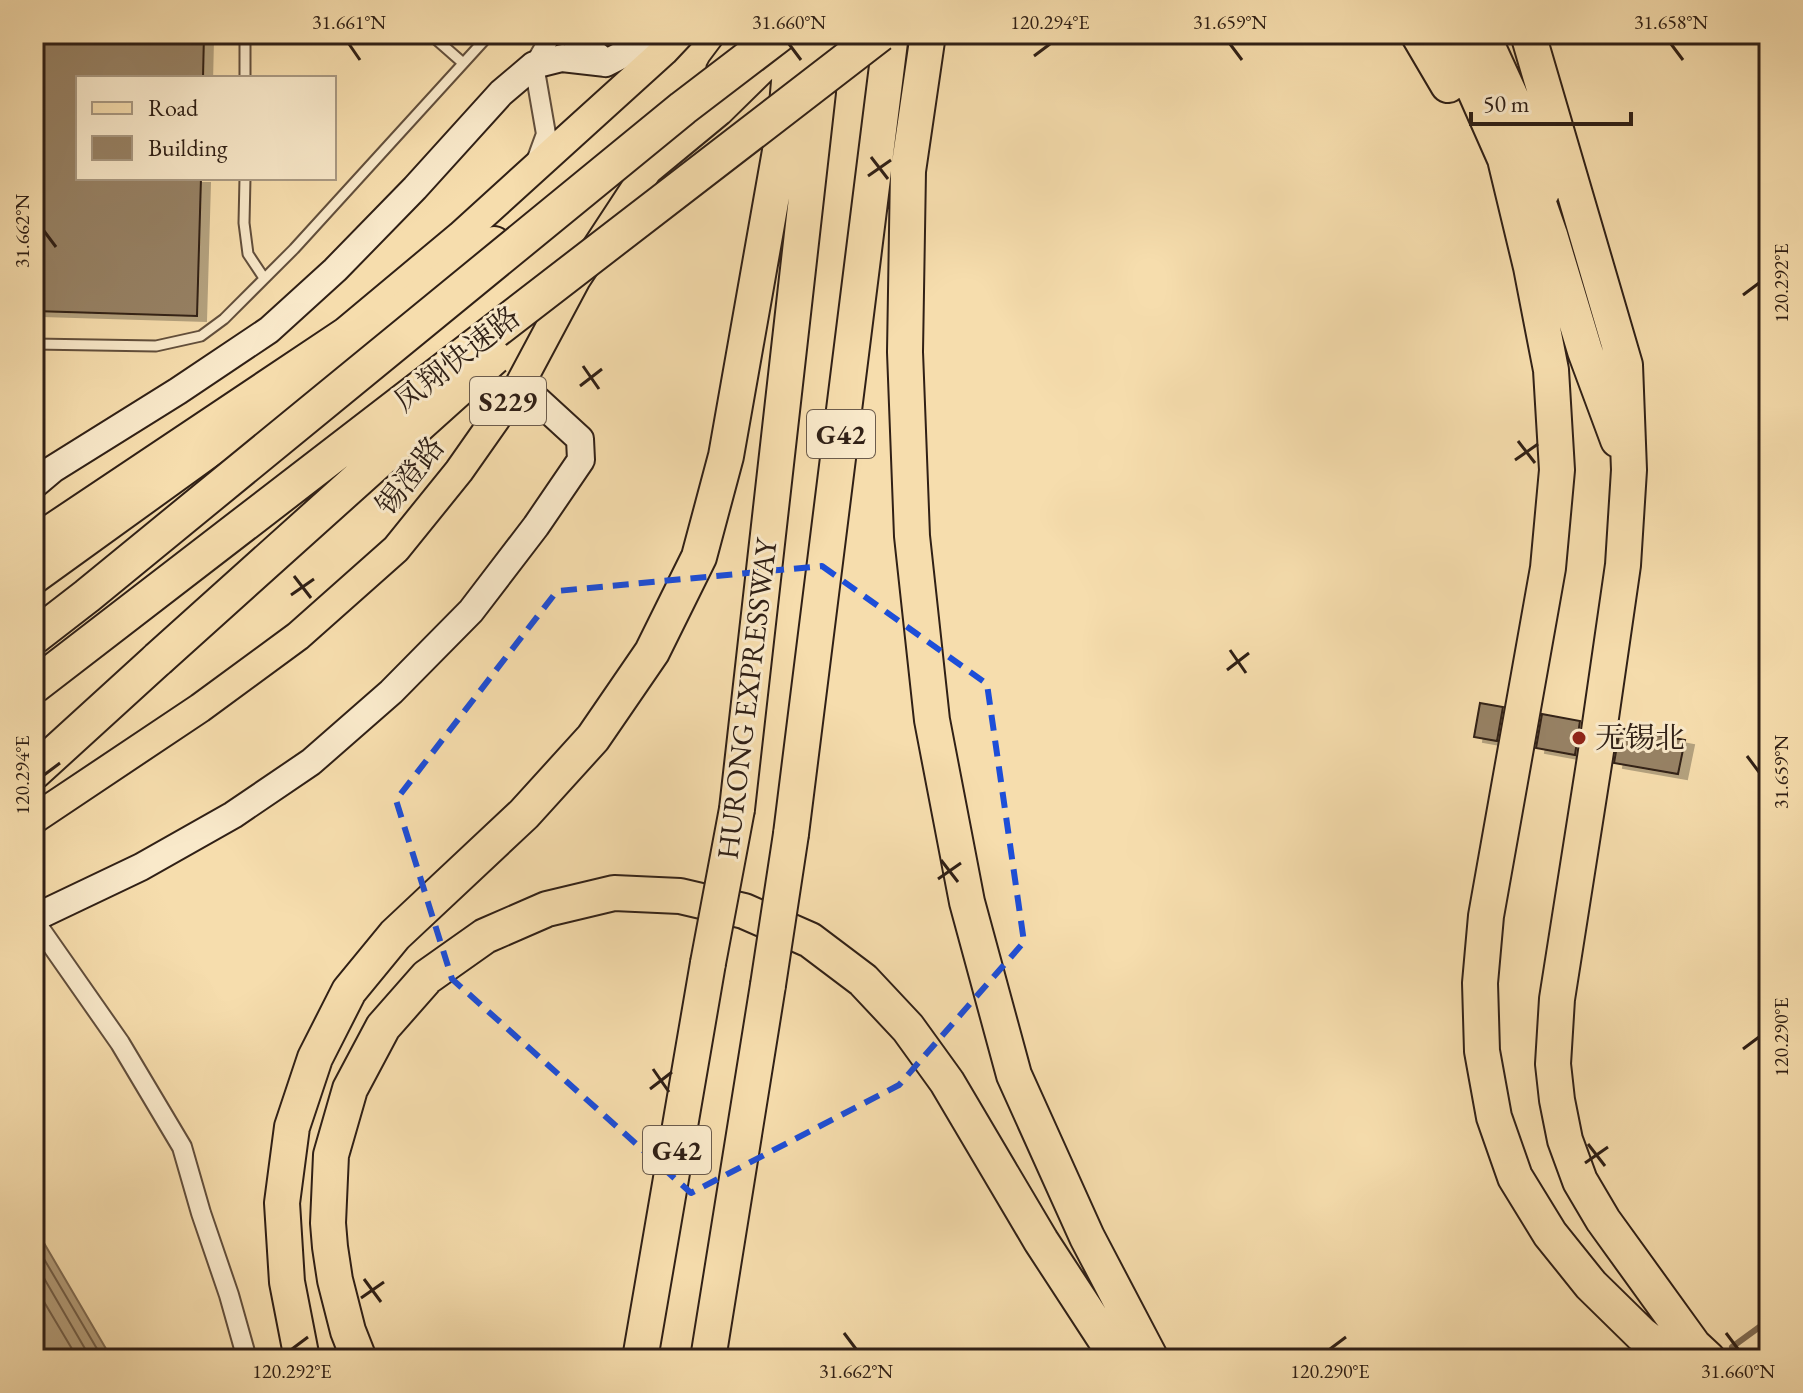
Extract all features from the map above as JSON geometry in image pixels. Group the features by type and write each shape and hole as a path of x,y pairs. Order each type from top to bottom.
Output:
{"highway":[{"name":"凤翔快速路","path":"34,637 683,108 780,34"},
{"path":"648,166 717,109 793,34"},
{"path":"302,1359 287,1282 282,1203 292,1127 315,1058 349,991 395,935 524,814 593,738 652,652 699,557 726,456 786,117 793,34"},
{"name":"HURONG EXPRESSWAY","path":"642,1348 737,809 822,34"},
{"name":"凤翔快速路","path":"34,686 880,34"},
{"name":"HURONG EXPRESSWAY","path":"710,1354 791,834 891,34"},
{"path":"928,34 908,171 905,352 912,536 932,720 967,902 1014,1075 1087,1237 1151,1359"},
{"path":"1467,34 1521,150 1585,351 1629,470"},
{"path":"1482,34 1533,145 1550,235"},
{"path":"1429,36 1443,75 1489,169 1531,267 1551,370 1557,470 1548,568 1486,916 1480,983 1482,1051 1494,1117 1515,1177 1550,1234 1591,1285 1651,1347 1673,1359"},
{"path":"1531,44 1625,365 1629,470 1623,565 1560,970 1553,1064 1557,1100 1565,1140 1580,1181 1631,1259 1694,1346 1708,1359"},
{"path":"34,576 683,108"},
{"path":"34,772 702,170"},
{"path":"359,1359 341,1306 330,1247 331,1155 350,1089 383,1027 427,977 485,936 547,909 614,893 680,896 744,911 810,940 863,980 908,1028 947,1082 1041,1241 1118,1359"},
{"path":"1631,1259 1731,1359"}],"main road":[{"path":"576,34 577,40 606,63"},
{"path":"34,485 53,469 269,330 335,270 501,93 534,65 562,58 606,63 658,34"},
{"path":"44,532 345,332 460,236 680,34"},
{"name":"锡澄路","path":"34,819 200,708 298,636 396,549 459,471 520,384 576,279 648,166 748,34"},
{"path":"34,919 141,867 233,815 311,762 391,692 471,611 536,526 581,460 580,439 520,384"}],"street":[{"path":"532,170 546,134 534,65 552,34"},
{"path":"34,919 120,1043 182,1147 247,1359"}],"lane":[{"path":"245,34 245,76"},
{"path":"430,34 463,63"},
{"path":"34,344 156,346 201,336 224,319 294,249 490,34"},
{"path":"245,180 244,223 248,254 264,278"}],"highlighted area":[{"path":"822,566 987,684 1024,942 899,1085 691,1193 452,979 396,800 557,591"}],"water":[{"path":"34,1226 112,1359 34,1359"}],"building":[{"path":"34,34 204,34 203,76 76,76 76,180 201,180 197,316 34,311"},
{"path":"1480,703 1503,707 1497,741 1474,737"},
{"path":"1542,714 1580,721 1575,755 1536,748"},
{"path":"1620,728 1685,740 1678,774 1614,763"}],"waterway":[{"path":"1732,1347 1769,1320"}],"place":[{"name":"无锡北","path":"1579,738"}]}
